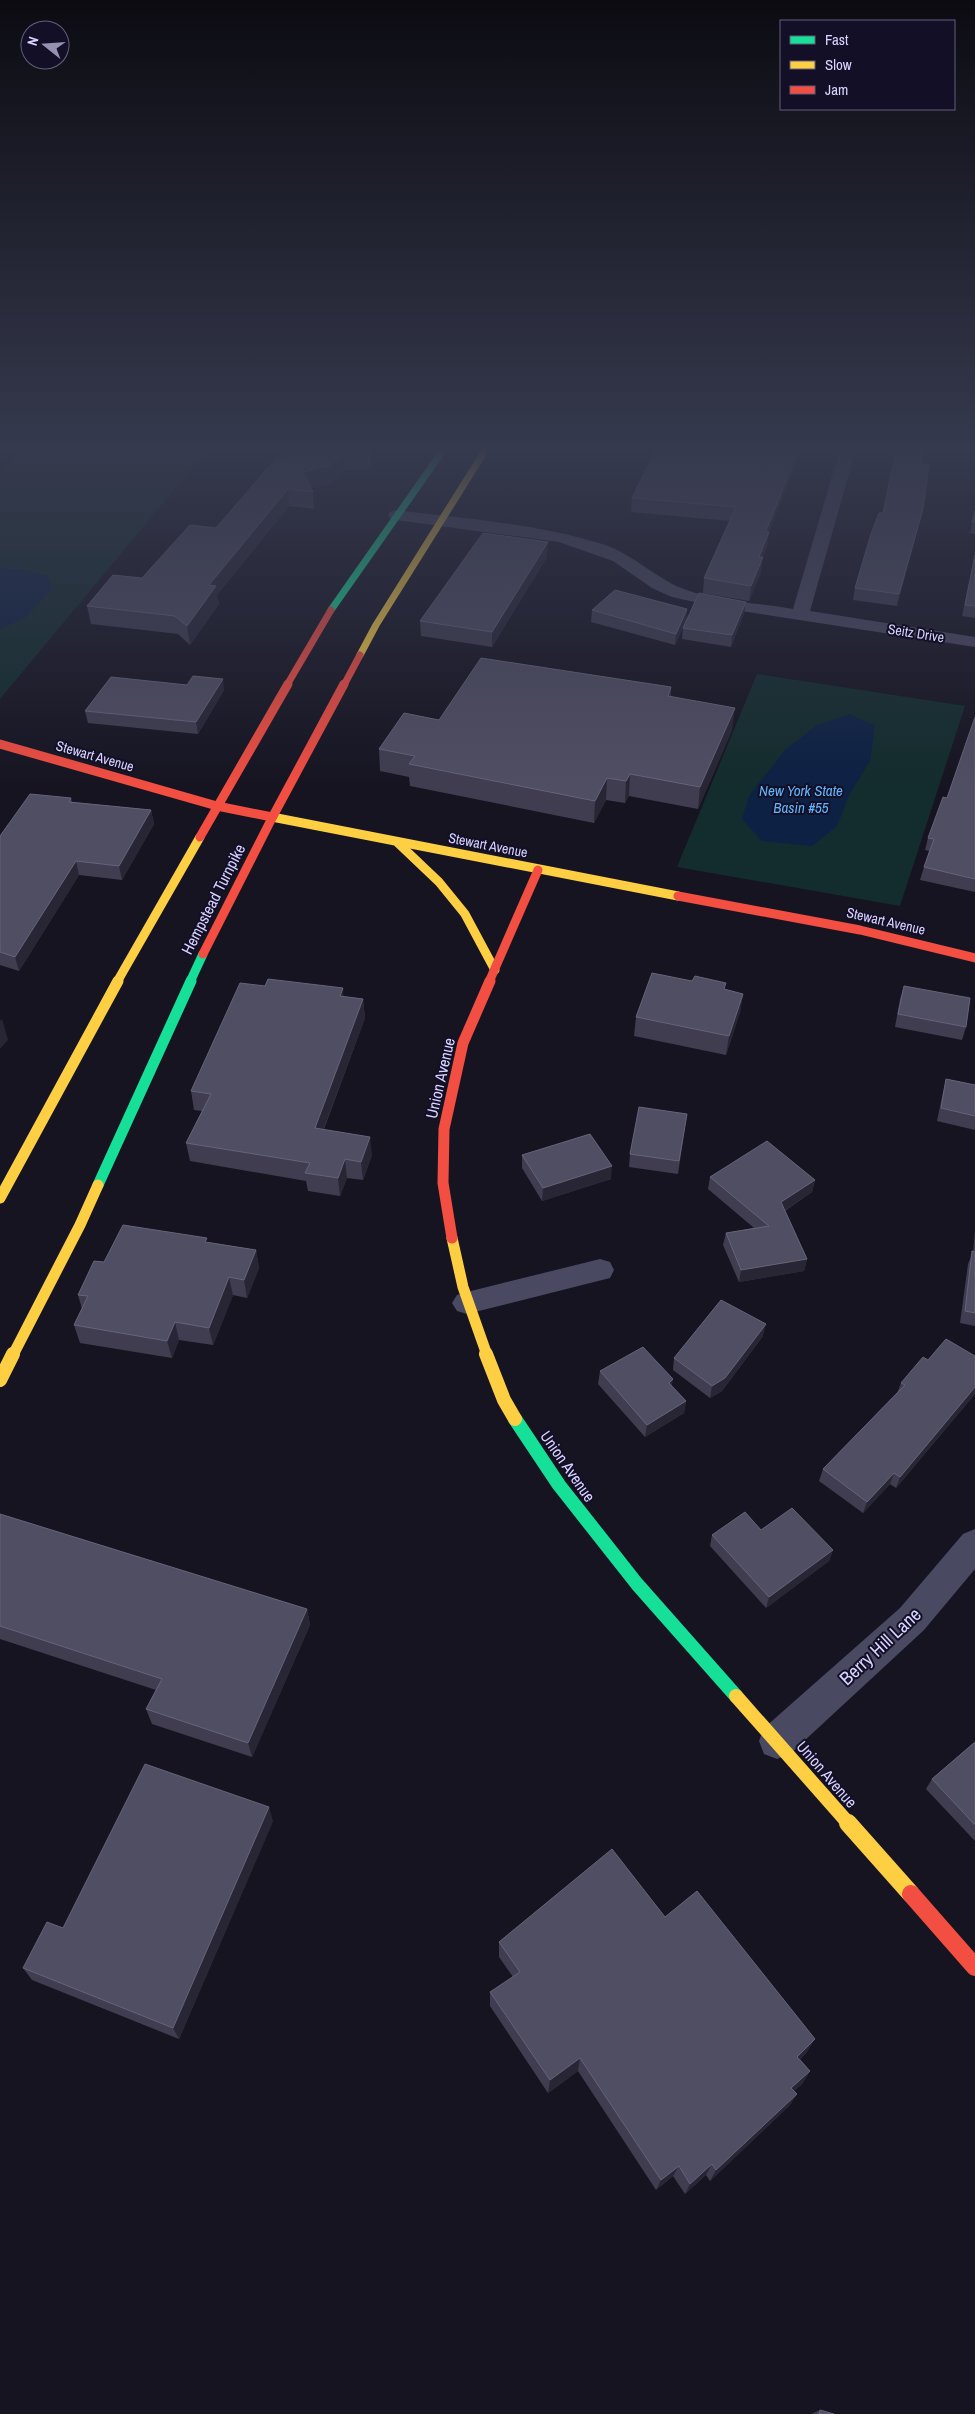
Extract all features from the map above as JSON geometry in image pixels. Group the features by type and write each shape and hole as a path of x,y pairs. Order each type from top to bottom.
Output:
{"main road":[{"path":"0,1198 86,1037 204,832 217,806 332,608 364,562"},
{"name":"Hempstead Turnpike","path":"0,1380 80,1225 196,967 272,818 376,625 416,562"},
{"name":"Stewart Avenue","path":"0,744 217,806 538,870 860,930 975,958"},
{"path":"398,843 439,882 465,914 495,970"},
{"name":"Union Avenue","path":"538,870 463,1042 444,1129 443,1183 457,1270 477,1333 508,1407 558,1485 637,1584 975,1968"}],"street":[{"name":"Seitz Drive","path":"626,562 658,584 678,593 722,603 975,642"},
{"path":"800,615 815,562"},
{"path":"467,1303 600,1270"},
{"name":"Berry Hill Lane","path":"777,1741 912,1619 975,1544"}],"green space":[{"path":"0,562 114,562 0,699"},
{"path":"757,674 965,706 900,906 677,867"}],"water":[{"path":"0,568 23,570 47,576 52,589 25,618 0,629"},
{"name":"New York State Basin #55","path":"849,714 875,726 870,761 849,795 837,826 812,846 762,841 742,819 749,796 785,750 816,726"}],"building":[{"path":"157,562 228,562 209,585 216,586 187,626 175,616 87,606 113,575 142,578"},
{"path":"462,562 536,562 492,632 420,621"},
{"path":"711,562 761,562 751,586 704,578"},
{"path":"863,562 908,562 899,594 855,588"},
{"path":"974,562 975,562 975,606 965,605"},
{"path":"615,590 687,609 676,634 592,610"},
{"path":"699,593 746,602 732,635 683,628"},
{"path":"481,658 671,687 668,696 735,708 700,787 630,774 626,781 607,778 595,801 409,764 415,756 379,749 404,713 439,720"},
{"path":"193,676 223,679 196,722 85,711 111,677 187,685"},
{"path":"975,717 975,879 924,867 934,839 928,838 943,797 947,798"},
{"path":"30,794 71,798 69,802 151,810 119,866 76,861 15,957 0,952 0,836"},
{"path":"652,973 692,981 695,976 726,983 724,989 743,994 729,1036 636,1017"},
{"path":"268,979 343,988 340,996 363,999 315,1128 370,1137 361,1162 345,1159 338,1178 305,1173 310,1163 186,1143 211,1094 191,1091 240,983 265,986"},
{"path":"904,986 970,998 966,1027 898,1014"},
{"path":"946,1079 975,1085 975,1116 941,1108"},
{"path":"639,1107 687,1114 679,1161 630,1154"},
{"path":"590,1134 612,1166 543,1188 522,1155"},
{"path":"767,1141 815,1180 781,1202 807,1259 741,1270 726,1233 769,1226 710,1177"},
{"path":"123,1225 207,1238 205,1242 256,1250 244,1280 229,1277 209,1328 175,1322 167,1341 74,1325 88,1296 78,1295 94,1261 104,1262"},
{"path":"972,1251 975,1252 975,1313 965,1311"},
{"path":"721,1300 766,1324 725,1378 712,1386 674,1358"},
{"path":"946,1339 975,1356 975,1387 900,1477 894,1473 867,1502 823,1469 905,1385 901,1383 923,1357 928,1360"},
{"path":"643,1347 673,1379 669,1383 686,1401 647,1425 600,1371"},
{"path":"792,1508 833,1550 769,1597 712,1535 745,1512 761,1530"},
{"path":"0,1514 307,1609 248,1743 146,1709 162,1679 0,1626"},
{"path":"975,1742 975,1825 932,1779"},
{"path":"145,1764 269,1807 173,2028 23,1968 47,1922 63,1928"},
{"path":"612,1849 665,1917 697,1891 815,2039 797,2057 810,2071 791,2088 797,2094 716,2170 712,2164 690,2184 679,2166 661,2180 580,2058 550,2080 490,1992 520,1972 499,1942"},
{"path":"820,2410 834,2414 819,2414"}],"traffic: fast":[{"path":"331,610 365,562"},
{"path":"98,1185 203,954"},
{"path":"515,1419 559,1485 637,1584 736,1696"}],"traffic: slow":[{"path":"360,655 376,625 416,562"},
{"path":"272,817 678,896"},
{"path":"0,1198 86,1037 200,837"},
{"path":"398,843 439,882 465,914 495,970"},
{"path":"0,1380 80,1225 98,1185"},
{"path":"452,1238 463,1287 473,1319 501,1393 515,1419"},
{"path":"736,1696 911,1894"}],"traffic: jam":[{"path":"200,837 331,610"},
{"path":"203,954 272,818 360,655"},
{"path":"0,744 217,806 272,817"},
{"path":"452,1238 443,1183 444,1129 463,1043 538,870"},
{"path":"678,896 860,930 975,958"},
{"path":"911,1894 975,1967"}]}
